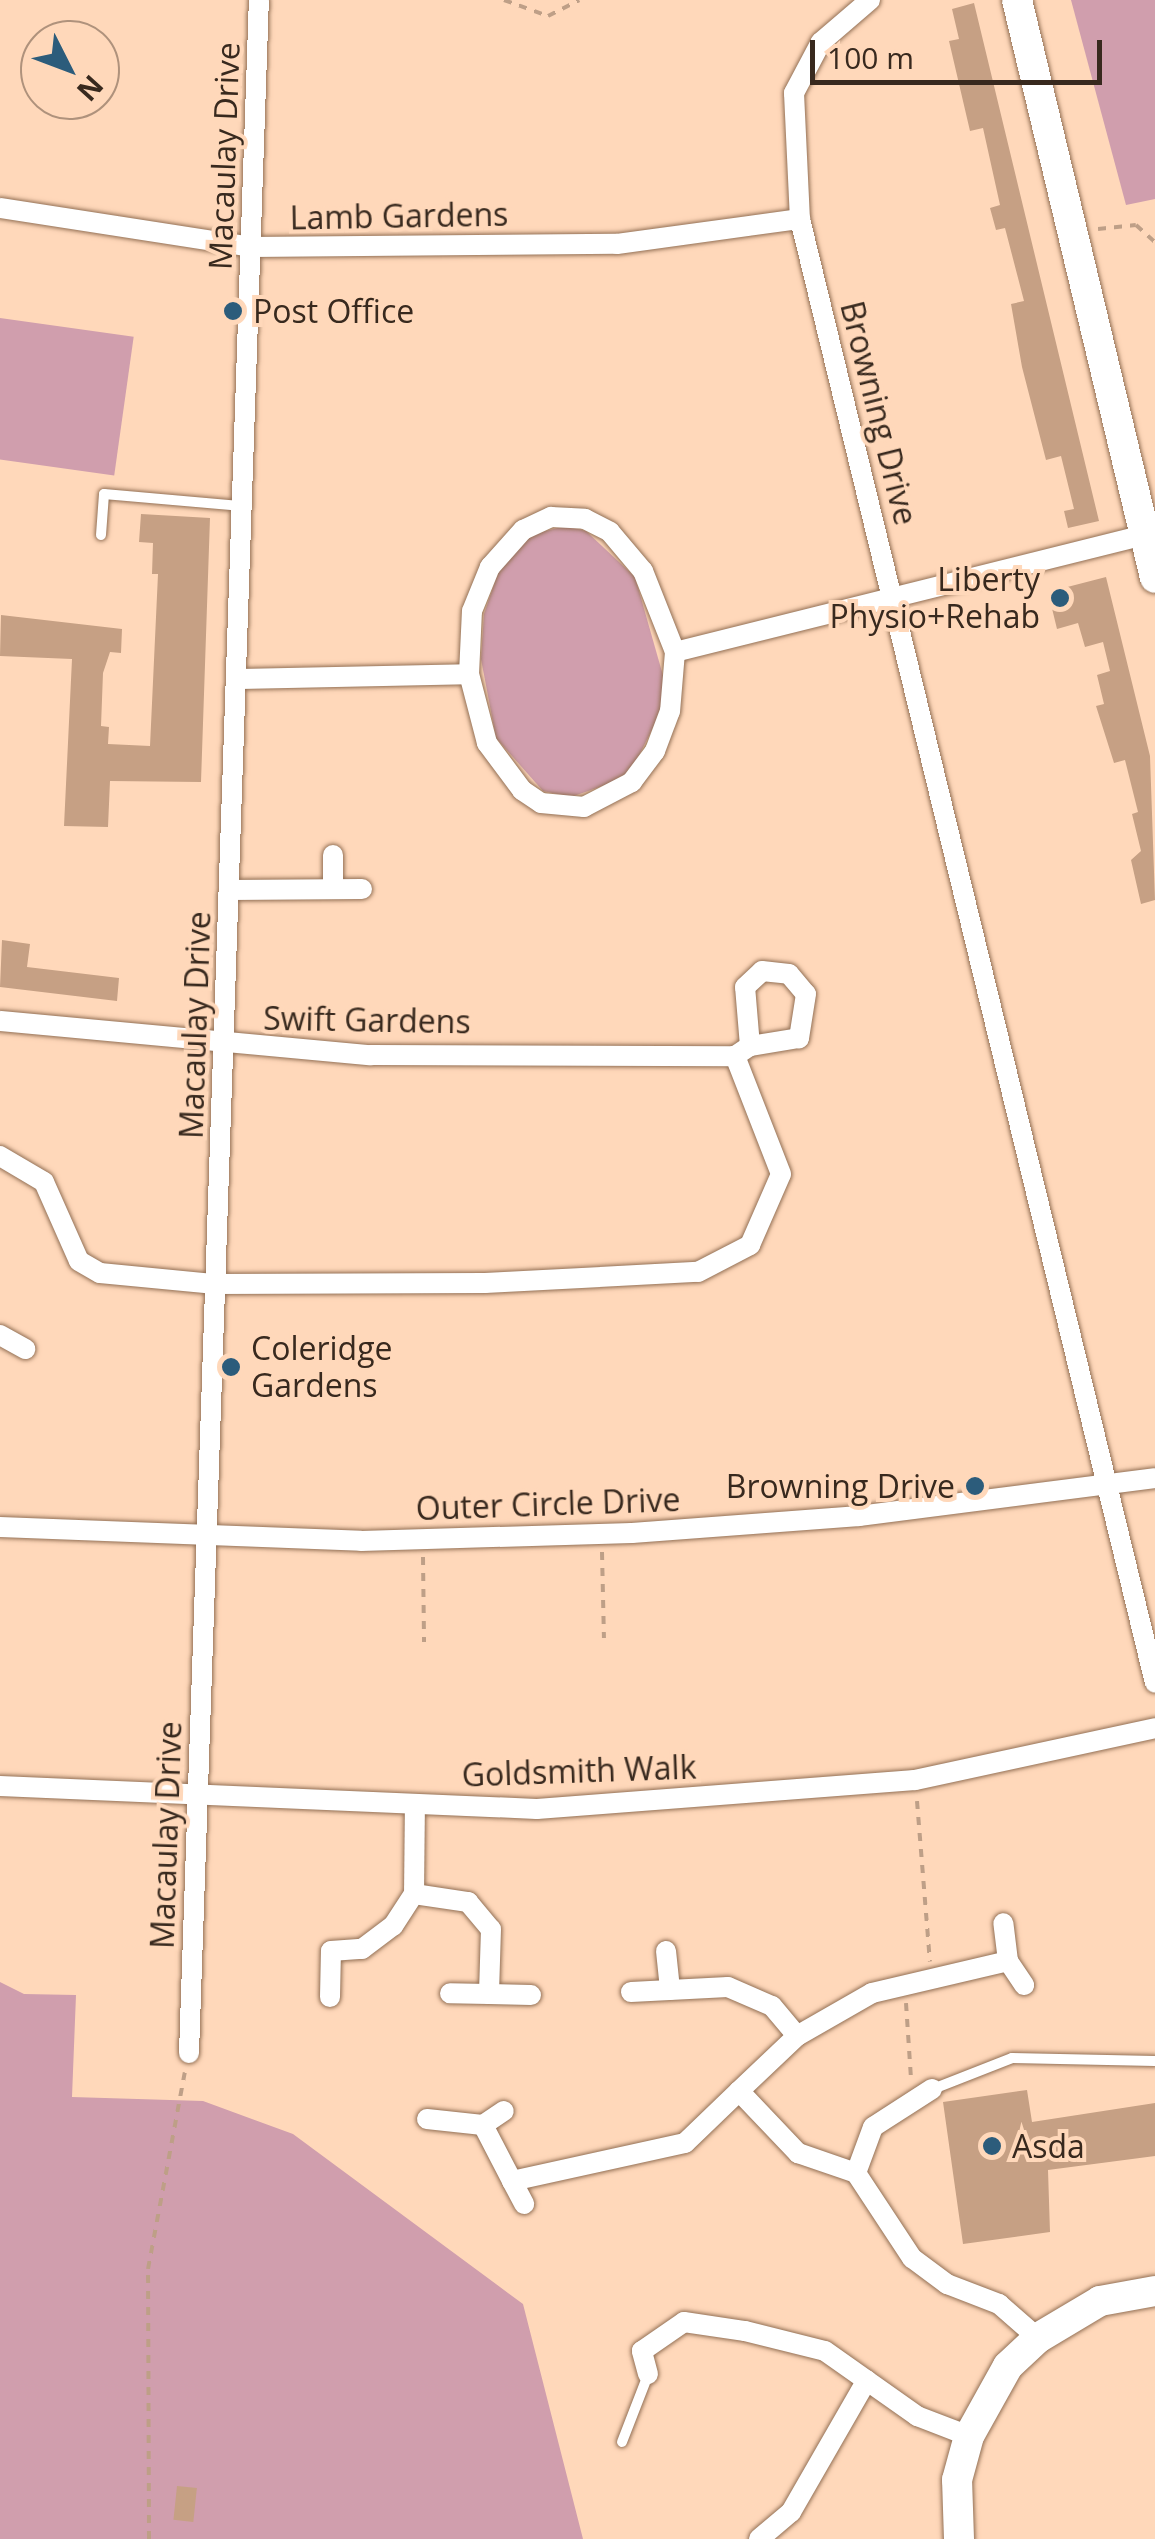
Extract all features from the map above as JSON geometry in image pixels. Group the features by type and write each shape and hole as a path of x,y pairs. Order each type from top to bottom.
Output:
{"main road":[{"path":"1016,0 1155,578"},
{"path":"959,2539 958,2480 969,2436 988,2394 1038,2338 1100,2302 1155,2291"}],"street":[{"name":"Macaulay Drive","path":"189,2053 259,0"},
{"name":"Browning Drive","path":"870,0 821,42 794,93 800,219 1155,1683"},
{"name":"Lamb Gardens","path":"0,208 251,247 617,244 800,219"},
{"path":"551,517 585,518 610,532 643,571 675,652 670,711 655,751 632,782 584,808 541,803 522,790 487,743 469,674 472,610 490,567 523,530 551,517"},
{"path":"675,652 1146,535"},
{"path":"238,680 469,674"},
{"path":"332,889 333,855"},
{"path":"230,890 362,889"},
{"name":"Swift Gardens","path":"0,1021 223,1047 742,1051 780,1174 750,1245 698,1272 485,1283 216,1284"},
{"path":"0,1156 44,1182 78,1261 100,1274 216,1284"},
{"path":"0,1335 25,1350"},
{"name":"Outer Circle Drive","path":"0,1526 208,1537 423,1539 602,1534 859,1516 1110,1487 1155,1478"},
{"name":"Goldsmith Walk","path":"0,1786 197,1800 537,1809 915,1780 1155,1728"},
{"path":"330,1997 331,1952 362,1949 393,1926 414,1894 414,1805"},
{"path":"414,1894 468,1902 490,1928 489,1994"},
{"path":"1003,1923 1008,1962 1024,1986"},
{"path":"666,1952 670,1990"},
{"path":"512,2181 686,2143 797,2036 905,1980 1008,1962"},
{"path":"630,1992 728,1987 772,2006 797,2036"},
{"path":"450,1993 532,1995"},
{"path":"856,2173 873,2127 912,2098 932,2089"},
{"path":"739,2091 798,2153 856,2173 912,2258 948,2284 999,2304 1038,2338"},
{"path":"427,2119 482,2125 504,2111"},
{"path":"482,2125 524,2204"},
{"path":"642,2351 684,2322 825,2351 917,2416 969,2436"},
{"path":"620,2343 642,2351"},
{"path":"642,2351 648,2374"},
{"path":"759,2539 792,2512 867,2380"}],"lane":[{"path":"100,535 104,494 243,506"},
{"path":"932,2089 1012,2058 1155,2061"},
{"path":"622,2442 648,2374"}],"path":[{"path":"504,0 548,16 579,0"},
{"path":"1072,236 1123,222 1155,242"},
{"path":"602,1534 604,1638"},
{"path":"423,1539 424,1642"},
{"path":"915,1780 931,1976"},
{"path":"905,1980 912,2098"},
{"path":"149,2539 148,2269 189,2053"}],"shaded area":[{"path":"1071,0 1155,0 1155,199 1126,205"},
{"path":"0,318 134,337 114,475 0,459"},
{"path":"566,526 586,531 635,577 664,679 661,712 628,777 571,797 543,791 496,738 481,659 484,614 499,570 533,534"},
{"path":"0,1982 24,1994 76,1995 72,2097 203,2101 293,2134 523,2304 583,2539 0,2539"}],"building":[{"path":"974,3 1099,521 1068,528 1064,511 1074,509 1061,456 1046,460 1022,367 1011,304 1024,301 1005,228 996,230 990,208 1000,205 983,128 970,131 949,41 959,39 952,9"},
{"path":"141,514 210,518 201,782 110,781 108,827 64,826 72,659 0,656 1,615 122,629 121,653 110,652 103,673 101,726 109,727 108,744 150,746 158,574 152,574 153,543 139,542"},
{"path":"1106,577 1150,756 1155,900 1141,904 1131,860 1141,851 1132,814 1138,812 1125,760 1114,763 1096,706 1104,704 1097,675 1110,671 1103,642 1085,647 1078,623 1057,629 1048,592"},
{"path":"2,940 30,944 27,967 119,978 117,1001 0,987"},
{"name":"Asda","path":"1027,2090 1032,2122 1155,2103 1155,2156 1048,2170 1050,2232 963,2244 943,2102"},
{"path":"177,2486 197,2488 193,2522 173,2520"}],"place":[{"name":"Post Office","path":"233,311"},
{"name":"Liberty Physio+Rehab","path":"1060,598"},
{"name":"Coleridge Gardens","path":"231,1367"},
{"name":"Browning Drive","path":"975,1486"},
{"name":"Asda","path":"992,2146"}]}
